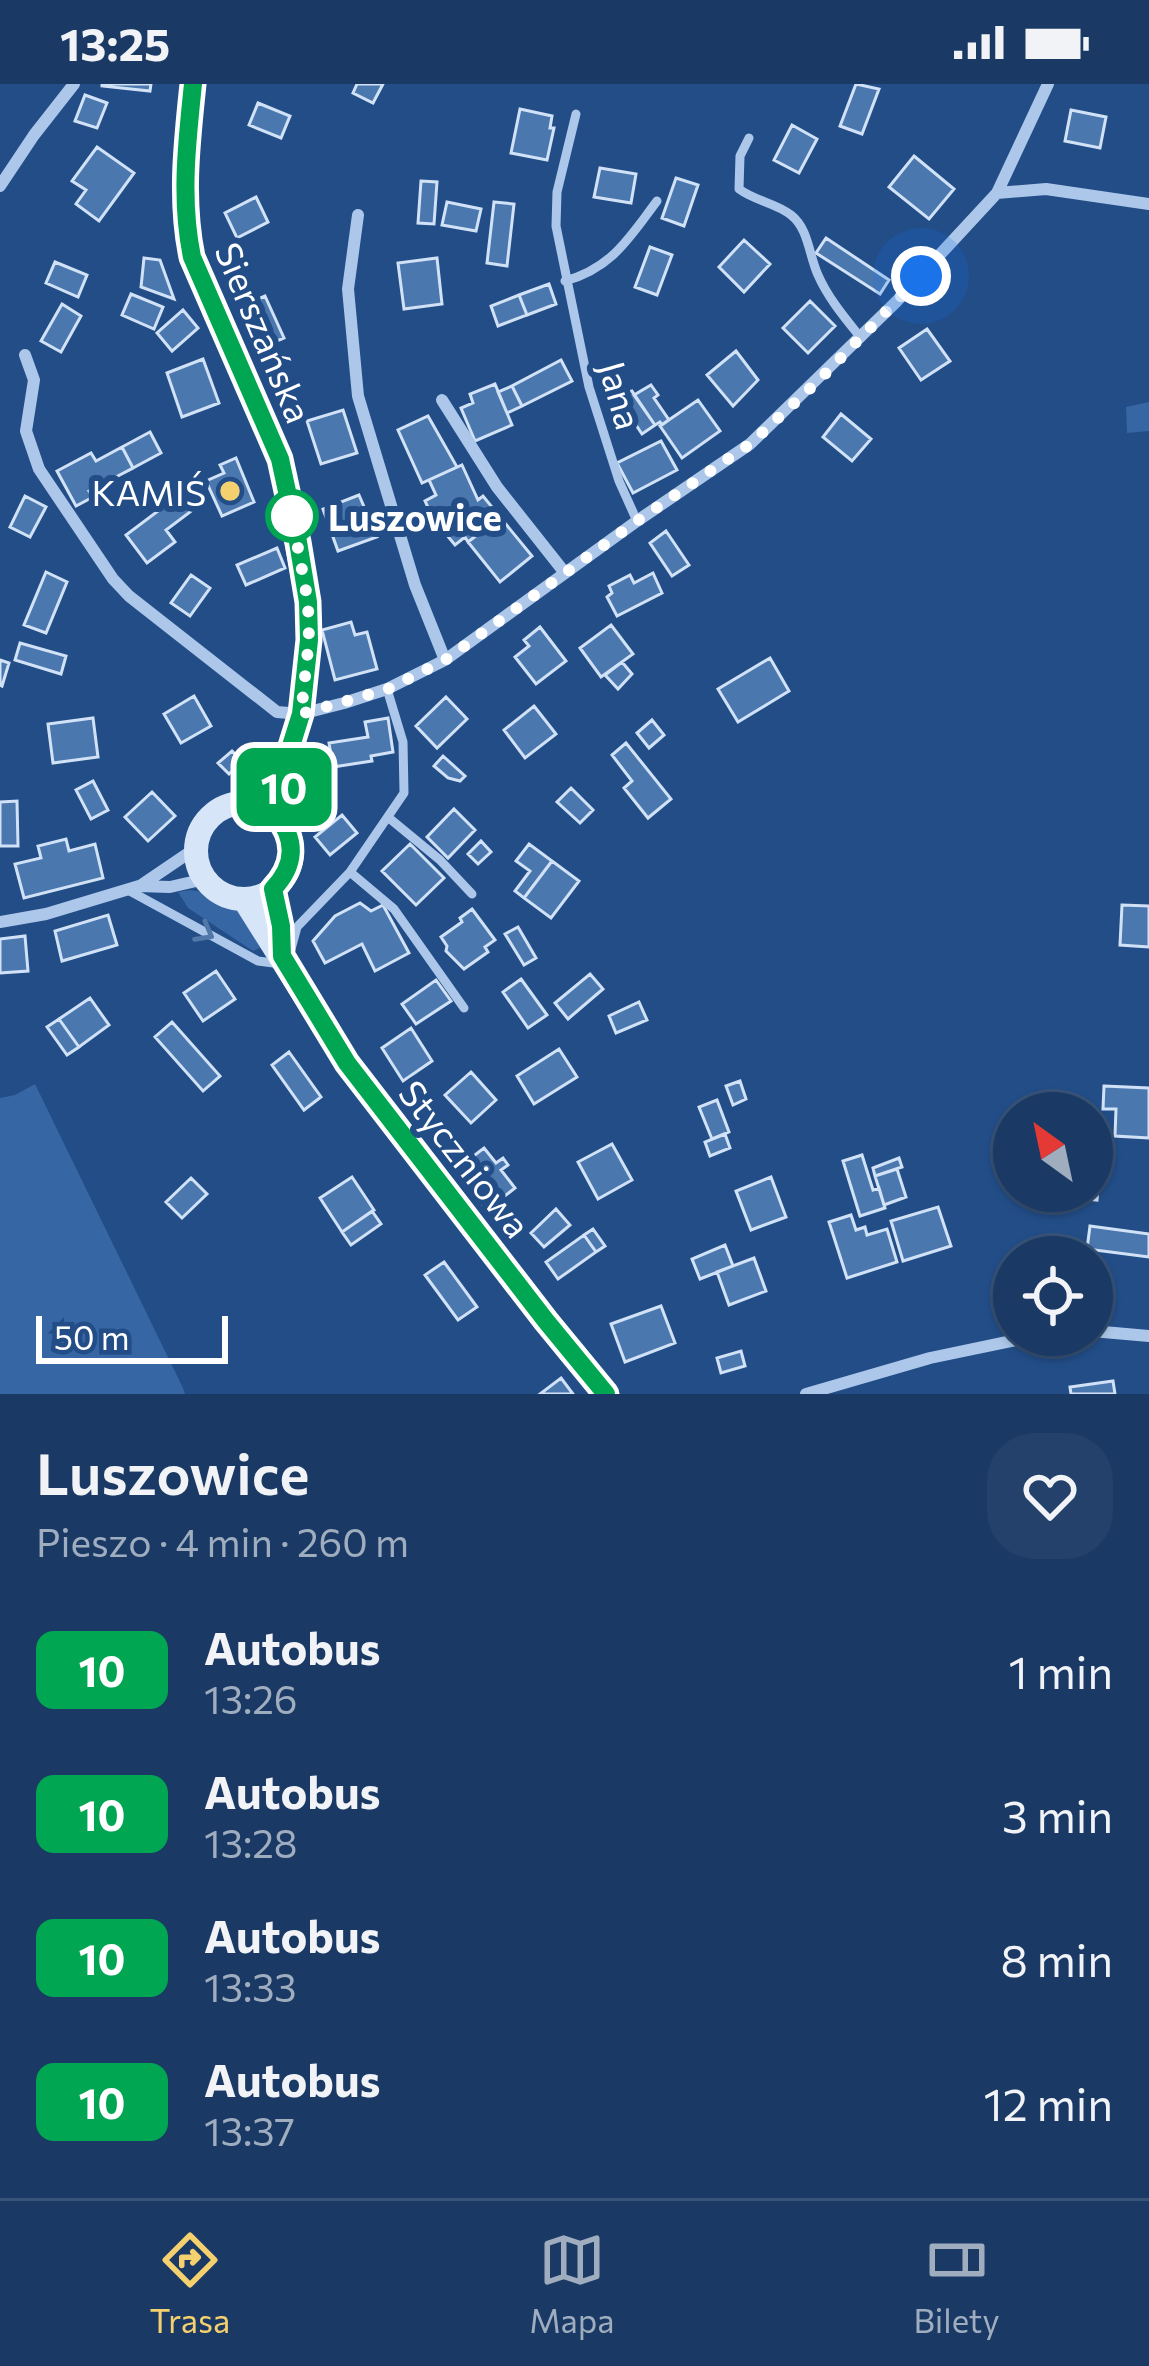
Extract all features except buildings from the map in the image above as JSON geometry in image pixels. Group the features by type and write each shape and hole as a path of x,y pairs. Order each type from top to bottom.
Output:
{"street":[{"path":"0,186 74,84"},
{"name":"Sierszańska","path":"193,84 184,194 192,257 280,459 308,602 301,714 277,816"},
{"path":"25,355 34,380 26,431 39,470 113,579 277,712 301,714 388,689 445,660 750,444 861,338 997,193 1048,84"},
{"path":"997,193 1046,189 1149,204"},
{"path":"358,215 348,289 358,396 415,585 445,660"},
{"path":"442,400 497,487 565,574"},
{"name":"Sierszańska","path":"243,802 291,746"},
{"path":"243,802 277,816 286,826 292,854 273,889 244,899 216,890 198,864 196,848 203,825 220,809 243,802"},
{"path":"133,888 196,848"},
{"path":"0,922 46,914 133,888 205,879"},
{"name":"Styczniowa","path":"273,889 284,960"},
{"name":"Styczniowa","path":"244,899 347,1063 606,1394"},
{"path":"1113,1333 1149,1336"},
{"path":"806,1394 993,1345"}],"lane":[{"name":"Jana","path":"576,114 557,191 556,226 589,387 637,521"},
{"path":"749,138 740,156 740,189 790,214 802,229 817,274 861,338"},
{"path":"566,281 590,274 617,254 657,201"},
{"path":"133,888 258,961 284,960 297,927 350,872 404,793 403,742 388,689"},
{"path":"389,818 440,860 472,895"},
{"path":"350,872 394,909 464,1008"}],"shaded area":[{"path":"1149,402 1149,431 1127,433 1126,407"},
{"path":"178,892 217,896 234,907 260,948 253,951 188,908"},
{"path":"35,1084 185,1394 0,1394 0,1098"}],"bus line":[{"name":"10","path":"193,84 184,194 192,257 280,459 308,602 301,714 277,816 286,826 292,854 273,889 282,956 347,1063 606,1394"}],"place":[{"name":"KAMIŚ","path":"230,491"},
{"name":"Luszowice","path":"292,516"}],"route":[{"path":"292,516 289,500 308,602 301,714 388,689 445,660 750,444 921,276"}]}
